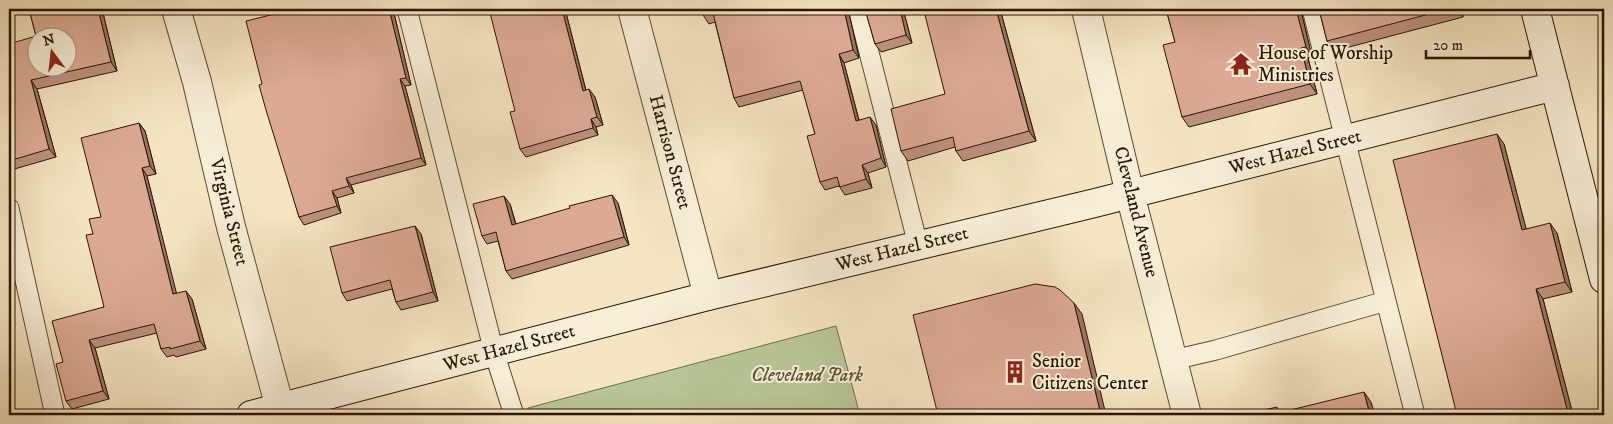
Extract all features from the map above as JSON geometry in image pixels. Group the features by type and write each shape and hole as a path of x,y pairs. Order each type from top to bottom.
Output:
{"street":[{"name":"Virginia Street","path":"176,9 197,82 231,227 281,411"},
{"name":"Harrison Street","path":"632,9 708,296"},
{"name":"Cleveland Avenue","path":"1086,9 1130,194 1187,415"},
{"path":"1535,9 1604,278"},
{"name":"West Hazel Street","path":"251,415 281,411 494,352 708,296 1130,194 1555,86"}],"lane":[{"path":"407,9 494,352 514,415"},
{"path":"858,9 918,245"},
{"path":"1312,9 1415,415"},
{"path":"9,208 55,415"},
{"path":"1173,360 1216,350 1386,301"}],"green space":[{"name":"Cleveland Park","path":"836,326 860,415 530,415 528,408"}],"building":[{"path":"29,9 98,9 111,62 78,69 78,28 34,28"},
{"path":"295,9 389,9 406,78 400,79 421,158 346,178 349,186 332,191 337,206 299,217 259,85 262,84 246,21"},
{"path":"489,9 562,9 583,91 589,89 597,117 591,119 593,128 520,149 510,112 515,111"},
{"path":"702,9 844,9 853,50 839,54 856,121 870,117 881,158 862,165 866,179 840,187 837,177 820,182 807,136 815,134 800,81 734,98 713,13 703,15"},
{"path":"865,9 900,9 906,35 875,44"},
{"path":"949,9 996,9 1029,131 956,151 953,137 901,151 891,109 945,94 925,15"},
{"name":"House of Worship Ministries","path":"1166,9 1296,9 1306,47 1301,48 1310,84 1182,117 1163,45 1175,42"},
{"path":"1319,9 1448,9 1327,41"},
{"path":"28,38 28,78 40,78 31,80 49,149 9,161 9,44"},
{"path":"139,123 150,166 142,168 173,294 186,291 200,341 170,349 170,347 161,349 154,324 89,340 103,391 66,401 56,364 63,362 52,321 104,307 86,235 93,234 89,219 101,217 81,138"},
{"path":"1497,134 1522,230 1550,223 1565,282 1536,289 1568,413 1559,415 1457,415 1393,160"},
{"path":"612,195 624,237 506,271 496,232 482,236 473,204 504,196 512,225 570,208 569,206"},
{"path":"415,226 433,292 396,302 390,280 342,293 330,247"},
{"name":"Senior Citizens Center","path":"1035,284 1055,287 1074,303 1101,415 938,415 913,315"},
{"path":"1364,392 1370,415 1242,415 1277,407 1278,413"},
{"path":"1398,409 1401,415 1374,415"}],"place":[{"name":"House of Worship Ministries","path":"1241,64"},
{"name":"Senior Citizens Center","path":"1015,372"}]}
